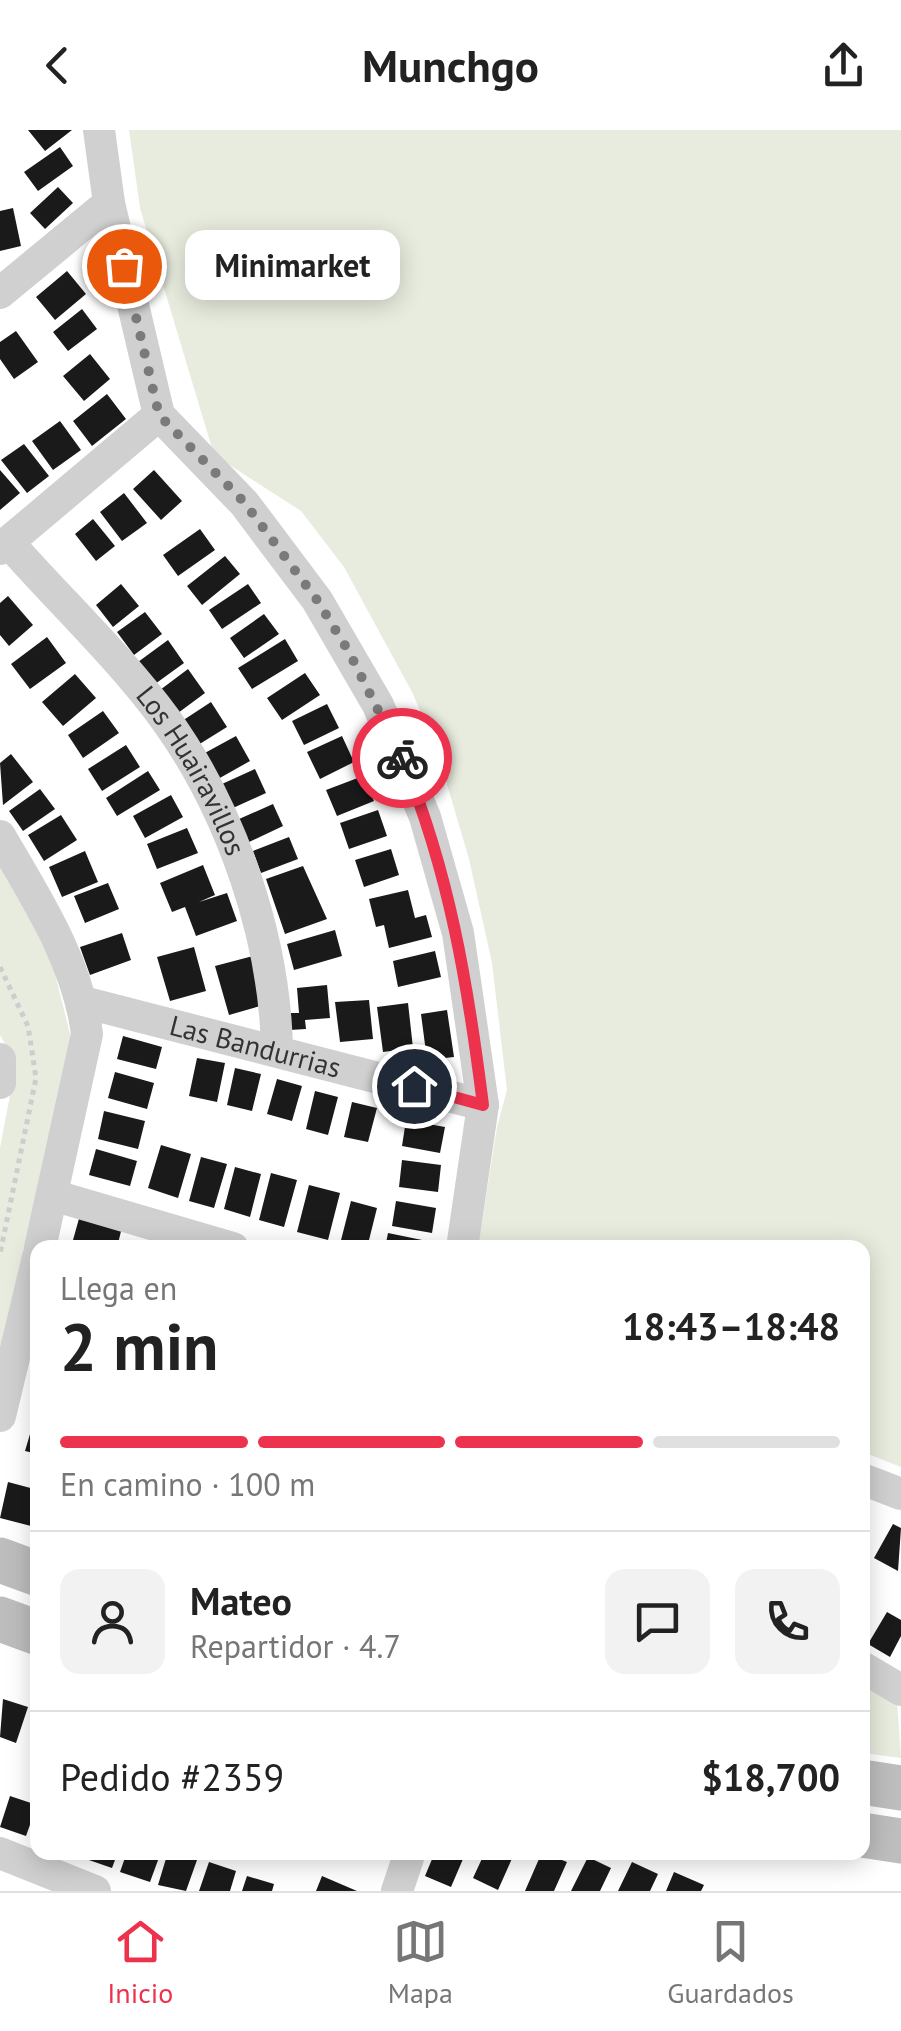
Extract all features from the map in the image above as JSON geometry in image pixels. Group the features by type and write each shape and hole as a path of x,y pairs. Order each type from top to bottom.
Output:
{"main road":[{"path":"0,1560 30,1571"},
{"path":"0,1618 30,1630"},
{"path":"870,1783 901,1788"},
{"path":"870,1837 901,1840"}],"street":[{"path":"99,130 109,203 159,415 244,502 282,550 349,652 384,719 443,874 469,993 483,1105 463,1240"},
{"path":"0,293 109,203"},
{"path":"4,546 159,415"},
{"name":"Los Huairavillos","path":"4,546 165,720 218,808 276,996 277,1050"},
{"path":"0,836 50,922 84,1002 87,1034 42,1240"},
{"name":"Las Bandurrias","path":"84,1002 483,1105"},
{"path":"0,1060 0,1083"},
{"path":"52,1195 205,1240"},
{"path":"0,1416 25,1368 30,1325"},
{"path":"870,1482 901,1494"},
{"path":"870,1672 901,1690"},
{"path":"0,1853 95,1891"},
{"path":"397,1891 407,1860"}],"path":[{"path":"0,967 28,1026 36,1078 0,1254"}],"shaded area":[{"path":"129,130 901,130 901,1467 870,1455 870,1240 479,1240 497,1127 507,1090 492,963 469,859 436,747 412,692 344,567 301,511 214,455 140,208"},
{"path":"0,859 53,966 71,1038 0,1361 0,1148 13,1079 8,1049 0,1035"},
{"path":"870,1686 897,1701 901,1758 870,1754"}],"building":[{"path":"28,130 72,130 45,151"},
{"path":"60,147 73,166 38,191 24,172"},
{"path":"58,187 73,203 45,229 30,213"},
{"path":"13,208 21,246 0,251 0,211"},
{"path":"67,271 86,294 55,320 36,297"},
{"path":"82,309 97,329 68,351 53,332"},
{"path":"16,331 38,362 14,379 0,359 0,342"},
{"path":"90,354 110,379 84,401 63,376"},
{"path":"107,394 126,419 92,446 73,421"},
{"path":"60,421 81,450 53,470 32,441"},
{"path":"24,444 49,476 27,493 1,460"},
{"path":"0,470 20,493 0,510"},
{"path":"154,470 182,501 161,520 133,489"},
{"path":"124,493 147,523 122,541 100,512"},
{"path":"93,519 115,546 96,561 75,534"},
{"path":"200,529 215,550 178,576 163,555"},
{"path":"225,556 240,574 202,605 187,586"},
{"path":"121,584 139,606 113,627 96,605"},
{"path":"248,584 261,603 222,629 209,610"},
{"path":"8,596 33,625 9,646 0,635 0,603"},
{"path":"145,612 162,634 134,655 117,632"},
{"path":"264,614 279,634 244,658 230,638"},
{"path":"47,637 66,663 30,689 11,664"},
{"path":"285,639 298,661 252,689 238,668"},
{"path":"168,640 184,663 155,684 138,662"},
{"path":"188,669 205,693 178,713 160,690"},
{"path":"305,673 320,695 282,720 267,698"},
{"path":"75,674 96,698 63,726 42,702"},
{"path":"211,702 227,727 198,745 182,721"},
{"path":"327,704 339,728 304,745 292,721"},
{"path":"103,711 119,733 83,758 68,735"},
{"path":"236,736 250,761 218,779 203,754"},
{"path":"342,736 354,762 320,779 307,752"},
{"path":"126,745 140,767 102,791 88,769"},
{"path":"11,754 33,782 3,805 0,763"},
{"path":"255,769 266,793 233,808 222,784"},
{"path":"148,771 160,790 117,816 106,798"},
{"path":"363,776 374,801 337,816 326,790"},
{"path":"40,789 55,809 23,831 9,811"},
{"path":"171,795 183,817 145,838 133,816"},
{"path":"273,804 283,826 249,842 239,819"},
{"path":"378,810 387,836 349,849 340,823"},
{"path":"61,815 77,840 44,861 28,835"},
{"path":"187,828 198,853 157,869 147,844"},
{"path":"289,837 298,859 261,873 253,851"},
{"path":"391,849 399,875 364,887 355,860"},
{"path":"85,851 98,882 62,897 49,867"},
{"path":"203,865 215,895 199,902 227,893 237,921 196,936 185,907 172,912 160,883"},
{"path":"303,866 327,919 285,934 266,879"},
{"path":"108,883 119,909 85,923 74,896"},
{"path":"408,890 415,918 426,915 432,937 389,948 384,925 376,927 369,899"},
{"path":"335,930 342,956 294,970 287,944"},
{"path":"122,933 131,960 90,975 80,947"},
{"path":"194,947 206,991 170,1001 157,957"},
{"path":"435,951 441,977 398,987 393,961"},
{"path":"253,956 267,1004 229,1015 215,966"},
{"path":"327,985 330,1018 305,1020 306,1029 290,1030 288,1013 299,1013 297,988"},
{"path":"369,1000 373,1039 340,1042 335,1002"},
{"path":"408,1003 413,1048 383,1052 377,1007"},
{"path":"447,1010 454,1057 427,1060 421,1014"},
{"path":"123,1036 162,1047 156,1069 117,1059"},
{"path":"197,1058 225,1063 217,1102 189,1096"},
{"path":"235,1068 261,1074 252,1111 227,1105"},
{"path":"115,1072 154,1083 147,1109 108,1098"},
{"path":"277,1079 302,1086 292,1121 267,1114"},
{"path":"315,1091 338,1097 328,1135 306,1129"},
{"path":"352,1102 377,1108 368,1142 344,1137"},
{"path":"104,1111 145,1121 138,1149 98,1139"},
{"path":"406,1120 445,1127 440,1153 402,1146"},
{"path":"161,1145 191,1154 178,1198 148,1188"},
{"path":"96,1149 137,1161 130,1186 89,1175"},
{"path":"201,1157 227,1164 214,1208 189,1201"},
{"path":"402,1160 441,1165 438,1192 399,1187"},
{"path":"235,1167 261,1174 250,1217 224,1209"},
{"path":"271,1173 297,1180 284,1227 259,1220"},
{"path":"309,1185 340,1193 328,1240 297,1232"},
{"path":"351,1201 377,1208 369,1240 341,1240"},
{"path":"396,1201 436,1208 432,1233 392,1226"},
{"path":"80,1215 122,1227 119,1240 73,1240"},
{"path":"388,1233 422,1240 387,1240"},
{"path":"8,1482 30,1488 30,1526 0,1518"},
{"path":"893,1524 901,1528 898,1571 874,1558"},
{"path":"887,1612 901,1620 901,1636 890,1657 870,1645"},
{"path":"3,1699 28,1707 16,1743 0,1737"},
{"path":"10,1796 30,1803 26,1836 0,1827"},
{"path":"89,1860 115,1860 112,1868"},
{"path":"124,1860 158,1860 150,1882 120,1872"},
{"path":"166,1860 197,1860 186,1891 158,1885"},
{"path":"432,1860 463,1860 451,1887 425,1876"},
{"path":"481,1860 511,1860 498,1890 473,1878"},
{"path":"539,1860 567,1862 554,1891 525,1891"},
{"path":"586,1860 611,1868 600,1891 571,1891"},
{"path":"209,1862 236,1871 230,1891 199,1891"},
{"path":"632,1862 658,1874 650,1891 618,1891"},
{"path":"674,1872 704,1885 701,1891 666,1891"},
{"path":"247,1876 274,1884 272,1891 242,1891"},
{"path":"322,1876 357,1891 316,1891"}],"way so far":[{"path":"124,266 159,415 244,502 282,550 349,652 402,758"}],"place":[{"name":"Minimarket","path":"124,266"}],"route":[{"path":"402,758 425,817 458,933 483,1105 414,1086"}]}
